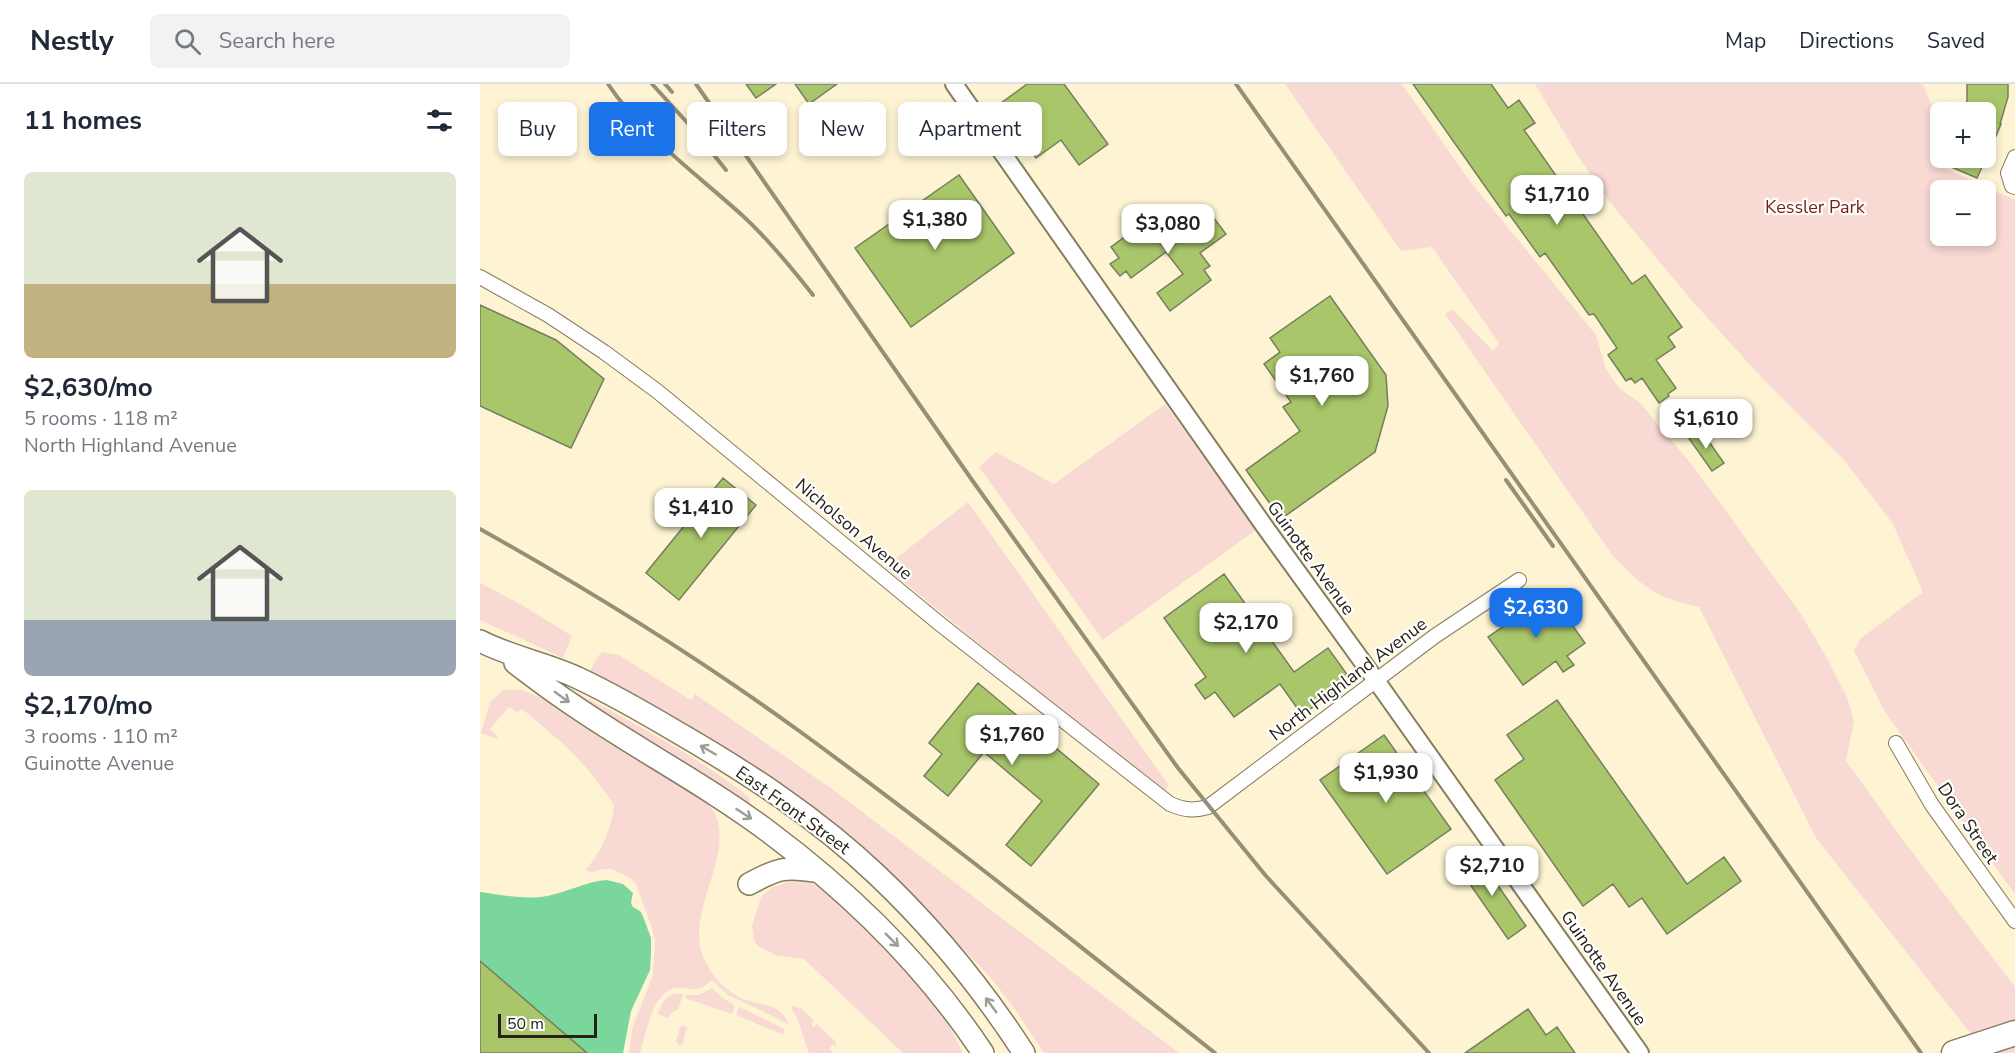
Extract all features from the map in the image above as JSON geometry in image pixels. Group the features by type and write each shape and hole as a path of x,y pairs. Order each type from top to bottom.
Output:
{"highway":[{"path":"1954,1053 2015,1033"}],"main road":[{"name":"East Front Street","path":"489,646 567,701 749,818 819,872 849,897 910,958 960,1017 983,1053"},
{"name":"East Front Street","path":"489,646 575,676 716,754 779,795 876,874 921,919 961,966 1024,1053"},
{"path":"749,884 783,868 800,868 819,872"}],"street":[{"name":"Guinotte Avenue","path":"954,84 1265,527 1640,1053"},
{"path":"2015,157 2008,173 2012,186 2015,187"},
{"name":"Nicholson Avenue","path":"480,277 548,315 657,391 940,624 1170,804 1184,810 1200,809"},
{"name":"North Highland Avenue","path":"1200,809 1208,807 1375,679 1519,580"},
{"name":"Dora Street","path":"1896,743 1932,805 2015,921"}],"green space":[{"path":"1285,84 1402,84 1469,180 1596,335 1606,369 1619,388 1640,403 1693,466 1801,614 1828,660 1847,697 1854,721 1846,761 2015,987 2015,1053 1986,1053 1816,838 1699,607 1671,600 1651,590 1613,556 1445,314 1452,309 1493,351 1499,343 1432,247 1401,251"},
{"name":"Kessler Park","path":"1535,84 1923,84 1930,102 1930,168 1944,168 1971,180 1930,180 1930,246 1996,246 1996,191 2015,200 2015,894 1885,712 1854,651 1860,639 1923,592 1893,524 1844,460 1761,377 1693,302 1609,201 1578,156"},
{"path":"1165,404 1256,530 1103,640 979,467 996,452 1054,484"},
{"path":"968,502 1169,786 1163,793 885,567"},
{"path":"480,583 572,636 563,658 480,620"},
{"path":"602,652 619,655 691,700 695,694 832,789 1179,1053 1044,1053 1015,1009 990,977 923,907 671,718 590,671"},
{"path":"544,675 623,717 701,763 750,798 750,802 746,804"},
{"path":"503,690 522,690 542,698 703,798 715,815 720,834 718,853 701,916 699,936 703,956 714,976 730,992 743,999 775,1008 789,1024 728,995 712,980 698,989 677,988 669,990 662,996 648,1024 640,1053 629,1053 633,1026 653,975 655,941 652,928 636,884 631,878 612,869 591,872 585,870 605,840 614,805 594,777 572,753 522,709 517,712 509,707 490,729 497,739 481,733 490,702"},
{"path":"793,875 823,889 851,911 919,984 942,1013 963,1053 903,1053 804,959 775,955 759,947 754,941 752,926 761,897 771,888 788,882"},
{"path":"712,988 735,1006 732,1014 685,998 686,995 699,995"},
{"path":"675,993 683,994 678,1010 668,1018 658,1014 664,1001"},
{"path":"793,1005 803,1010 813,1020 812,1027 817,1024 835,1041 836,1047 833,1044 829,1049 834,1053 809,1053 797,1018 791,1008"},
{"path":"739,1007 785,1029 783,1035 736,1015"},
{"path":"684,1025 687,1028 682,1045 679,1046 676,1041 680,1027"}],"shaded area":[{"path":"607,880 623,884 633,893 632,906 641,912 651,938 650,970 631,1011 623,1053 480,1053 480,892 514,897 539,897"}],"building":[{"path":"746,84 776,84 756,98"},
{"path":"795,84 837,84 812,102 808,102"},
{"path":"1027,84 1064,84 1108,144 1079,165 1061,140 1042,154 1042,102 1002,102"},
{"path":"1413,84 1491,84 1508,108 1519,100 1535,123 1524,130 1632,284 1645,275 1682,327 1668,337 1675,347 1656,360 1676,388 1668,394 1669,396 1659,403 1642,378 1635,383 1631,378 1626,381 1608,355 1617,348 1594,314 1589,315 1545,253 1540,257 1509,214 1506,216"},
{"path":"1967,84 2008,84 2008,97 1996,136 1996,102 1967,102"},
{"path":"1954,168 1982,168 1977,178"},
{"path":"959,175 1014,253 911,327 855,248"},
{"path":"1158,212 1180,242 1213,217 1226,234 1200,253 1210,266 1204,270 1211,280 1170,311 1157,293 1183,274 1166,252 1131,278 1126,271 1120,276 1110,264 1119,258 1111,247"},
{"path":"1330,296 1386,375 1388,406 1375,452 1281,519 1246,470 1300,431 1283,407 1291,402 1264,364 1280,352 1270,338"},
{"path":"480,305 556,340 604,379 571,448 480,406"},
{"path":"1700,429 1724,463 1712,471 1688,437"},
{"path":"723,478 756,505 679,600 646,573"},
{"path":"1224,574 1294,672 1328,648 1351,680 1302,715 1280,684 1234,717 1215,692 1205,699 1195,685 1206,677 1164,618"},
{"path":"1549,593 1585,643 1567,656 1574,665 1563,672 1556,661 1523,685 1488,637 1507,624 1499,613 1513,603 1520,613"},
{"path":"978,683 1099,784 1031,866 1006,845 1042,801 984,752 948,796 924,776 942,754 929,743"},
{"path":"1557,700 1687,884 1724,857 1741,881 1667,934 1642,898 1629,907 1613,884 1583,906 1495,780 1524,759 1507,735"},
{"path":"1384,735 1451,829 1387,874 1320,780"},
{"path":"1476,854 1526,926 1508,939 1458,867"},
{"path":"480,961 587,1053 480,1053"},
{"path":"1528,1009 1546,1035 1557,1027 1575,1053 1465,1053"}],"railway":[{"path":"608,84 636,120 653,137 762,235 813,295"},
{"path":"652,84 726,170"},
{"path":"665,84 672,92"},
{"path":"696,84 972,480 1178,768 1266,876 1429,1053"},
{"path":"1236,84 1921,1053"},
{"path":"1506,480 1553,546"},
{"path":"480,529 563,576 644,626 763,705 959,851 1215,1053"}]}
